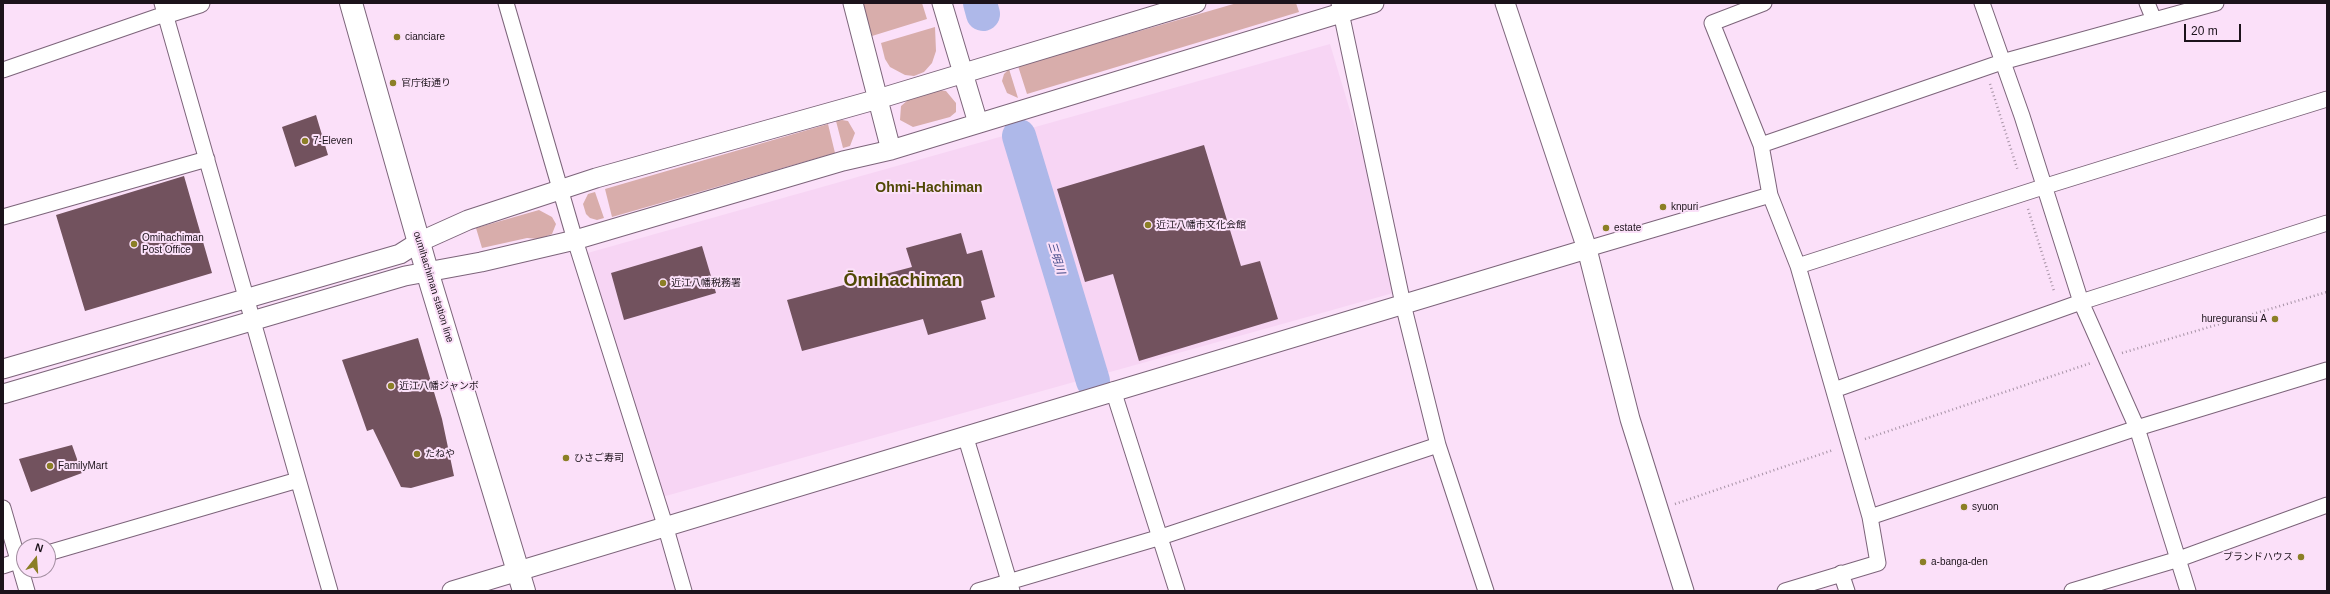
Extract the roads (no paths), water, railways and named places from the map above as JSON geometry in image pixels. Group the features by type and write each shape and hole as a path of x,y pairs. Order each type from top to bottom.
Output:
{"main road":[{"name":"oumihachiman station line","path":"351,3 427,271 524,591"}],"street":[{"path":"3,70 164,8 200,3"},
{"path":"506,3 575,240 665,525 684,591"},
{"path":"853,3 891,150"},
{"path":"942,3 978,124"},
{"path":"3,369 400,254 419,242 468,220 604,176 878,99 1196,3"},
{"path":"3,394 254,319 427,271 480,262 575,240 843,161 891,150 978,124 1341,8 1374,3"},
{"path":"1505,3 1587,249 1630,419 1684,591"},
{"path":"1764,3 1712,23 1761,145 1770,195 1798,266 1850,444 1870,517 1878,563 1785,591"},
{"path":"1982,3 2022,116 2043,187 2081,302 2137,428 2188,591"},
{"path":"2147,3 2154,20"},
{"path":"1761,145 2002,62 2216,3"},
{"path":"164,8 254,319 330,591"},
{"path":"1341,8 1403,304 1438,445 1481,590"},
{"path":"1798,266 2043,187 2327,99"},
{"path":"3,218 207,159"},
{"path":"452,591 1113,390 1770,195"},
{"path":"1834,390 2081,302 2327,223"},
{"path":"1870,517 2137,428 2327,370"},
{"path":"1113,390 1177,591"},
{"path":"965,436 1010,586"},
{"path":"978,591 1010,586 1438,445"},
{"path":"56,550 298,480"},
{"path":"2072,591 2179,559 2327,505"},
{"path":"3,508 16,546"},
{"path":"3,566 16,562"},
{"path":"1841,573 1847,591"},
{"path":"24,578 27,591"}],"waterway":[{"name":"三明川","path":"980,3 983,14"},
{"name":"三明川","path":"1019,136 1093,381"}],"place":[{"name":"cianciare","path":"397,37"},
{"name":"官庁街通り","path":"393,83"},
{"name":"7-Eleven","path":"305,141"},
{"name":"knpuri","path":"1663,207"},
{"name":"近江八幡市文化会館","path":"1148,225"},
{"name":"estate","path":"1606,228"},
{"name":"Omihachiman Post Office","path":"134,244"},
{"name":"近江八幡税務署","path":"663,283"},
{"name":"hureguransu A","path":"2275,319"},
{"name":"近江八幡ジャンボ","path":"391,386"},
{"name":"たねや","path":"417,454"},
{"name":"ひさご寿司","path":"566,458"},
{"name":"FamilyMart","path":"50,466"},
{"name":"syuon","path":"1964,507"},
{"name":"ブランドハウス","path":"2301,557"},
{"name":"a-banga-den","path":"1923,562"}],"district":[{"name":"Ohmi-Hachiman","path":"929,188"},
{"name":"Ōmihachiman","path":"903,281"}]}
